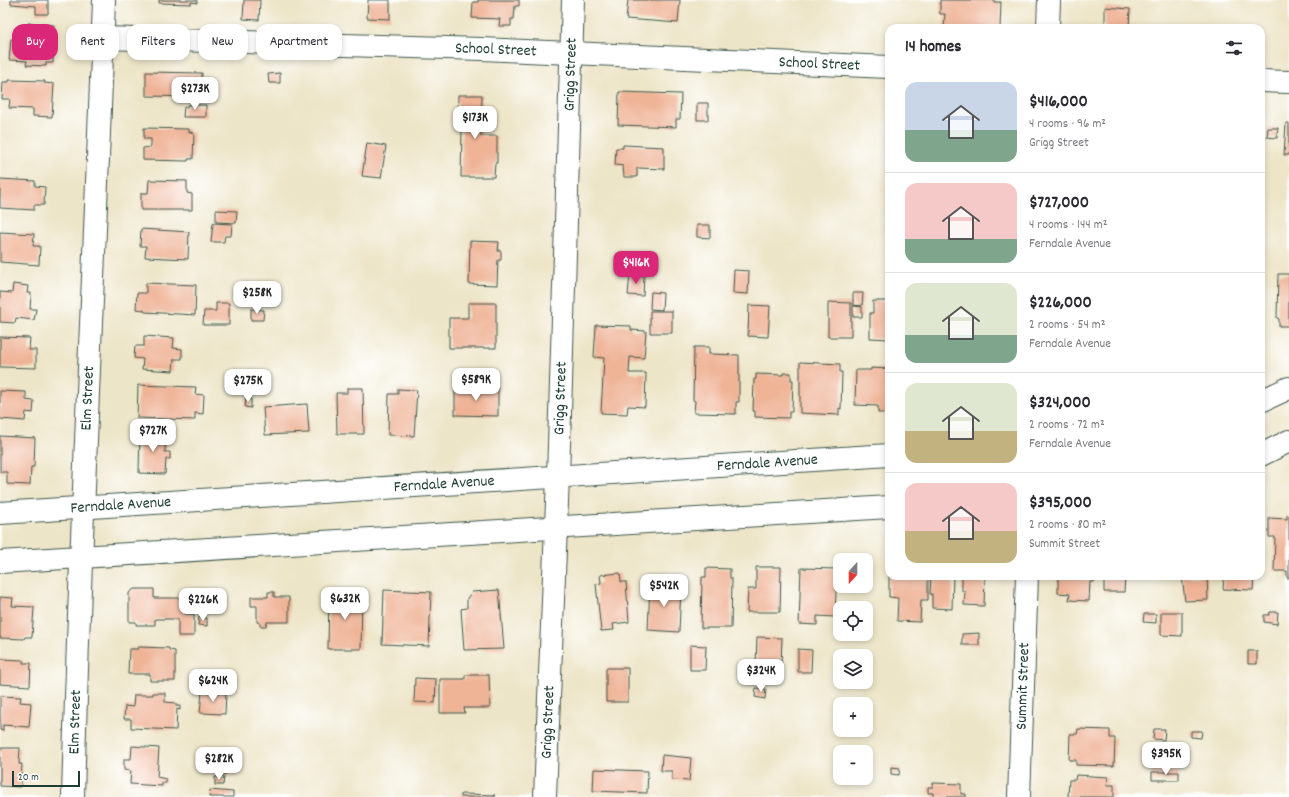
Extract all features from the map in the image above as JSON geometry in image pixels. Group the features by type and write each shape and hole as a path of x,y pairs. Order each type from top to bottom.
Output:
{"street":[{"name":"Elm Street","path":"103,24 104,0"},
{"name":"Grigg Street","path":"545,797 558,476 573,0"},
{"path":"1048,0 1048,24"},
{"name":"School Street","path":"119,38 482,49 885,67"},
{"name":"Elm Street","path":"73,797 80,557 90,367 102,60"},
{"path":"1265,81 1289,82"},
{"path":"1265,399 1289,388"},
{"path":"1265,453 1289,441"},
{"name":"Ferndale Avenue","path":"0,513 885,455"},
{"path":"0,562 885,507"},
{"name":"Summit Street","path":"1019,797 1027,580"}],"building":[{"path":"11,0 48,0 48,14 36,14 36,6 11,4"},
{"path":"159,0 197,0 197,3 159,3"},
{"path":"244,0 260,0 259,20 243,19"},
{"path":"368,0 390,0 390,19 367,18"},
{"path":"478,0 519,0 519,6 515,6 514,19 511,19 511,26 499,26 500,19 472,18 473,2 478,2"},
{"path":"628,0 680,0 678,23 626,19"},
{"path":"940,0 994,0 994,2 1001,2 1000,24 944,24 945,14 940,14"},
{"path":"1105,7 1130,9 1129,24 1105,24"},
{"path":"11,39 12,60 53,60 53,63 46,63 46,66 26,65 27,61 9,60"},
{"path":"146,72 202,73 201,97 146,96"},
{"path":"280,73 280,83 269,83 268,74"},
{"path":"9,80 45,81 44,83 54,84 52,117 33,116 33,109 9,108 10,99 2,99 3,82 9,82"},
{"path":"619,92 681,94 680,119 676,119 676,127 618,125"},
{"path":"458,95 482,95 481,136 497,136 497,163 495,163 494,177 461,177 462,129 457,129"},
{"path":"697,103 708,103 708,120 697,120"},
{"path":"187,105 206,105 206,117 183,117 184,107 187,107"},
{"path":"1286,123 1289,123 1289,155 1284,155"},
{"path":"144,128 189,129 189,132 194,133 193,159 188,159 188,161 143,160 143,148 151,147 151,139 144,139"},
{"path":"1268,128 1278,128 1277,138 1267,137"},
{"path":"367,143 386,146 381,178 362,176"},
{"path":"623,145 664,147 664,169 637,168 637,177 624,177 623,166 615,165 616,148 623,148"},
{"path":"0,179 35,181 35,186 45,187 44,205 34,205 34,210 0,208"},
{"path":"149,180 187,181 187,193 192,194 192,210 141,210 141,193 148,193"},
{"path":"216,210 237,211 236,223 216,222"},
{"path":"213,223 232,224 231,236 225,236 224,242 211,242"},
{"path":"697,225 710,225 710,238 697,237"},
{"path":"141,229 189,232 188,259 145,257 146,246 140,246"},
{"path":"0,232 34,234 33,246 40,246 39,265 0,262"},
{"path":"470,241 499,242 498,251 501,251 501,260 498,260 497,285 469,284"},
{"path":"734,270 749,271 748,294 733,293"},
{"path":"630,274 644,275 643,296 628,295"},
{"path":"1278,274 1289,274 1289,326 1279,326 1279,319 1277,318"},
{"path":"146,283 196,285 195,315 145,312 144,310 136,309 137,293 146,293"},
{"path":"13,284 28,286 27,293 31,293 30,309 36,309 34,320 16,318 15,323 0,322 0,292 12,293"},
{"path":"651,292 663,293 662,310 650,309"},
{"path":"853,293 863,293 862,306 853,305"},
{"path":"873,301 885,301 885,339 870,338 870,313 873,313"},
{"path":"828,302 851,303 851,337 828,337"},
{"path":"216,303 229,303 229,325 203,325 204,311 216,311"},
{"path":"468,303 496,303 496,348 449,348 449,318 468,318"},
{"path":"749,305 770,306 768,337 748,336"},
{"path":"853,306 862,307 862,317 853,317"},
{"path":"251,309 264,310 263,320 251,320"},
{"path":"650,311 672,311 672,333 650,333"},
{"path":"596,325 631,326 631,330 646,331 644,358 630,357 629,373 646,373 645,407 628,406 627,414 601,413 604,358 594,357"},
{"path":"144,336 174,338 173,348 182,349 182,359 174,359 173,371 142,369 143,359 134,358 135,346 144,346"},
{"path":"0,337 30,338 29,350 36,350 36,368 0,367"},
{"path":"694,347 709,347 709,354 739,355 739,402 736,402 736,414 694,413"},
{"path":"800,362 840,364 840,372 842,372 841,409 839,408 839,415 800,413"},
{"path":"871,368 885,369 885,413 878,413 878,406 855,405 856,370 871,370"},
{"path":"783,373 791,373 791,380 793,380 792,412 789,412 789,418 755,417 755,411 753,411 754,379 756,379 756,374 783,375"},
{"path":"138,385 196,387 195,394 204,395 203,414 195,413 195,420 137,418"},
{"path":"455,387 498,388 498,416 455,415"},
{"path":"347,388 363,388 364,434 337,434 336,393 347,393"},
{"path":"398,389 417,390 414,436 388,435 389,394 398,394"},
{"path":"0,391 26,392 26,400 34,401 33,413 26,412 25,421 0,419"},
{"path":"246,398 251,398 251,408 245,407"},
{"path":"307,404 309,433 265,435 263,407"},
{"path":"140,432 166,433 165,452 170,452 170,459 166,459 165,474 139,473"},
{"path":"0,436 35,438 34,467 31,467 30,485 7,484 7,472 0,472"},
{"path":"1287,515 1289,516 1289,578 1287,578 1287,571 1274,571 1275,537 1269,537 1269,518 1287,519"},
{"path":"756,567 781,567 780,612 747,612 748,589 756,589"},
{"path":"706,568 730,569 730,578 732,578 731,628 701,628 702,577 706,577"},
{"path":"801,568 833,569 833,593 836,593 836,601 833,601 833,617 817,616 817,625 799,624"},
{"path":"620,573 621,582 626,582 629,622 613,624 614,630 601,631 596,584 601,583 600,575"},
{"path":"889,580 928,580 928,600 921,600 920,622 897,621 898,598 889,597"},
{"path":"931,580 953,580 952,609 932,608 932,594 930,594"},
{"path":"962,580 985,580 984,606 964,605 965,591 962,591"},
{"path":"1058,580 1094,580 1094,582 1090,582 1089,601 1069,600 1070,594 1058,593"},
{"path":"1104,580 1125,580 1124,592 1104,592"},
{"path":"1182,580 1207,580 1208,600 1185,601"},
{"path":"1224,580 1254,580 1253,590 1223,589"},
{"path":"650,585 681,587 679,632 648,630"},
{"path":"134,589 154,589 154,598 185,598 185,614 194,614 194,636 178,636 178,619 155,619 155,625 136,625 136,622 129,622 129,593"},
{"path":"384,590 431,592 429,646 382,644"},
{"path":"499,590 504,649 464,650 461,609 467,608 467,598 472,592"},
{"path":"268,592 274,592 274,597 289,597 289,622 267,622 266,626 260,626 260,623 257,622 257,606 251,606 251,597 268,597"},
{"path":"329,592 362,593 361,649 328,649"},
{"path":"0,597 13,598 12,606 34,607 32,637 25,637 24,639 0,638"},
{"path":"1161,612 1182,612 1182,636 1161,635"},
{"path":"1270,612 1278,612 1277,624 1264,622 1264,615 1269,615"},
{"path":"1144,614 1156,614 1156,623 1143,622"},
{"path":"199,617 207,618 207,626 198,625"},
{"path":"979,633 979,645 962,645 962,634"},
{"path":"757,637 782,638 781,665 756,664"},
{"path":"690,645 706,646 705,670 690,670"},
{"path":"138,647 169,648 169,650 175,651 175,681 150,681 150,674 128,674 129,649 138,649"},
{"path":"798,649 812,650 811,672 798,672"},
{"path":"1248,651 1257,651 1257,664 1248,664"},
{"path":"0,659 23,660 23,663 31,663 30,686 0,684"},
{"path":"606,668 628,668 628,702 606,702"},
{"path":"465,675 489,675 490,708 464,708 465,713 440,713 440,679 465,679"},
{"path":"415,678 436,679 435,703 414,702"},
{"path":"756,688 766,689 765,699 755,697"},
{"path":"202,692 226,693 225,714 200,713"},
{"path":"153,693 165,693 165,702 176,703 176,706 180,706 180,710 177,709 176,730 131,728 131,719 124,719 125,706 133,707 134,695 153,695"},
{"path":"0,696 21,697 20,702 31,703 29,727 3,725 3,731 0,730"},
{"path":"1078,729 1110,730 1110,738 1115,738 1114,766 1076,765 1076,760 1069,760 1070,734 1077,734"},
{"path":"1154,729 1165,729 1164,740 1153,739"},
{"path":"1191,731 1202,731 1201,738 1191,737"},
{"path":"132,746 159,748 157,777 166,779 166,783 162,783 162,786 130,784 131,771 124,770 124,759 131,759"},
{"path":"0,748 20,748 19,764 22,764 21,787 0,786"},
{"path":"662,755 691,758 689,781 672,780 672,771 661,771"},
{"path":"218,760 227,761 226,774 217,774"},
{"path":"891,767 900,768 899,775 891,774"},
{"path":"594,769 648,771 647,793 593,791"},
{"path":"1152,772 1179,772 1179,780 1152,780"},
{"path":"1076,775 1108,777 1107,785 1114,785 1114,797 1068,797 1069,780 1075,780"},
{"path":"215,777 224,777 223,785 215,785"},
{"path":"933,783 961,784 961,794 966,794 966,797 933,797 933,793 928,793 928,787 933,787"},
{"path":"210,790 233,792 233,797 209,797"},
{"path":"461,794 495,795 495,797 461,797"}]}
